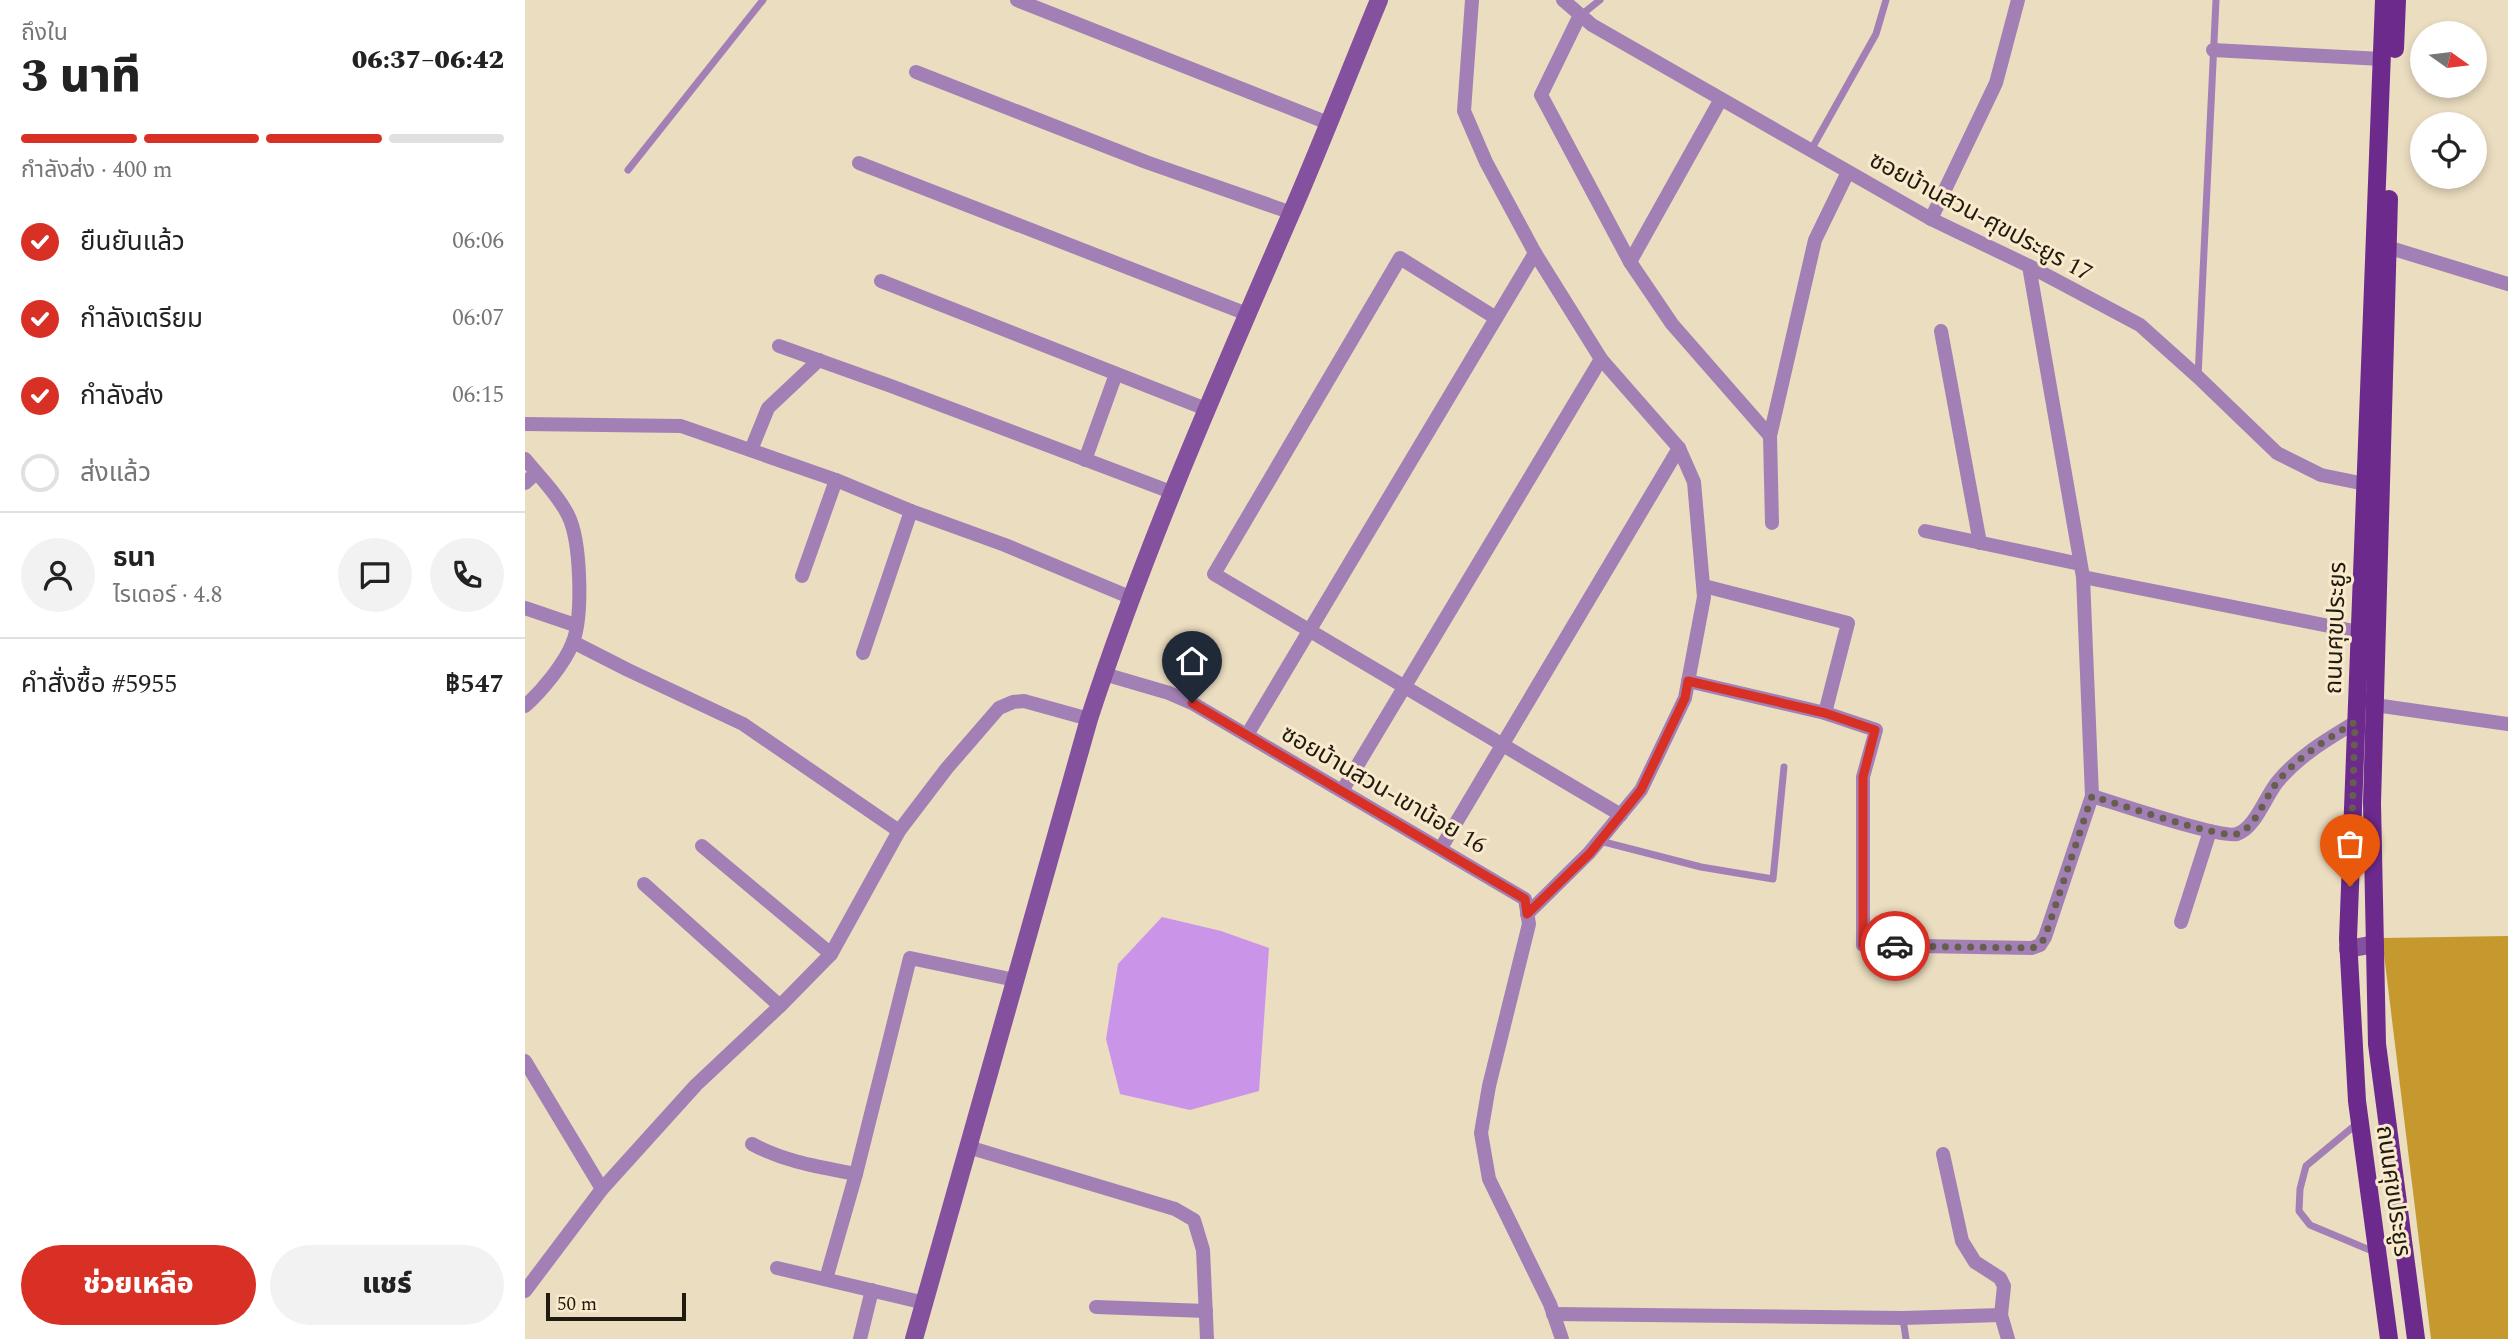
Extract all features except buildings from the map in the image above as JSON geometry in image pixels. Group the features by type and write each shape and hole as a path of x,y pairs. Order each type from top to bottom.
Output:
{"main road":[{"name":"ถนนศุขประยูร","path":"2384,0 2348,949 2360,1122 2389,1339"},
{"name":"ถนนศุขประยูร","path":"2397,0 2387,247 2372,803 2377,1044 2416,1339"}],"street":[{"path":"1017,0 1328,123"},
{"path":"914,1339 1104,674 1171,492 1292,213 1379,0"},
{"path":"1472,0 1464,111 1486,162 1535,253 1601,359 1679,448 1694,482 1705,597 1685,698 1641,790 1599,841 1527,914 1528,924 1489,1086 1481,1133 1489,1179 1553,1314 1562,1339"},
{"name":"ซอยบ้านสวน-ศุขประยูร 17","path":"1563,0 1592,25 1931,219 2029,266 2140,325 2277,453 2321,475 2365,484"},
{"path":"1931,219 1996,83 2018,0"},
{"path":"1580,16 1541,95 1630,262 1672,324 1770,436"},
{"path":"2213,50 2382,59"},
{"path":"916,72 1146,162 1292,213"},
{"path":"1630,262 1721,99"},
{"path":"859,163 1247,314"},
{"path":"1772,523 1770,436 1815,240 1848,172"},
{"path":"2387,247 2508,284"},
{"path":"1247,735 1535,253"},
{"path":"1496,318 1400,258 1214,574 1621,815"},
{"path":"1688,681 1825,713 1875,730 1863,777 1863,945 2032,948 2040,945 2092,796 2081,570 2029,266"},
{"path":"881,281 1206,409"},
{"path":"1941,331 1980,543"},
{"path":"779,346 1171,492"},
{"path":"1342,790 1601,359"},
{"path":"751,450 768,408 819,360"},
{"path":"1085,460 1116,374"},
{"path":"525,424 681,426 836,480 911,512 1005,545 1132,598"},
{"path":"1441,848 1679,448"},
{"path":"525,459 567,514 577,541 580,593 573,642 543,690 525,706"},
{"path":"525,483 537,473"},
{"path":"802,576 836,480"},
{"path":"863,653 911,512"},
{"path":"1925,531 2081,570 2359,632"},
{"path":"1703,586 1848,623 1825,713"},
{"path":"525,608 575,625"},
{"path":"573,642 743,724 899,831"},
{"name":"ซอยบ้านสวน-เขาน้อย 16","path":"1104,674 1180,698 1247,735 1525,899 1527,914"},
{"path":"525,1291 602,1189 696,1085 831,954 899,831 947,768 999,708 1024,701 1089,719"},
{"path":"2375,705 2504,721"},
{"path":"2092,796 2210,831 2239,834 2256,817 2278,780 2313,747 2355,722"},
{"path":"2181,922 2210,831"},
{"path":"702,846 831,954"},
{"path":"644,884 780,1006"},
{"path":"2348,949 2375,944"},
{"path":"826,1279 856,1174 910,958 1015,980"},
{"path":"525,1061 602,1189"},
{"path":"752,1144 790,1161 856,1174"},
{"path":"968,1147 1175,1209 1194,1220 1203,1250 1207,1339"},
{"path":"1943,1154 1962,1241 1975,1262 2000,1278 2004,1286 2001,1315 2008,1339"},
{"path":"777,1268 925,1303"},
{"path":"860,1339 872,1290"},
{"path":"1096,1307 1206,1311"},
{"path":"1553,1314 1903,1318 2001,1315"}],"lane":[{"path":"628,170 763,0"},
{"path":"1580,16 1600,0"},
{"path":"1811,150 1876,34 1886,0"},
{"path":"2198,377 2215,0"},
{"path":"1599,841 1701,867 1773,879 1784,767"},
{"path":"2360,1122 2306,1166 2301,1177 2299,1211 2310,1224 2378,1254"},
{"path":"1903,1318 1906,1339"}],"shaded area":[{"path":"1162,917 1221,931 1269,948 1259,1091 1190,1110 1120,1094 1106,1039 1118,964"},
{"path":"2508,936 2508,1339 2431,1339 2382,938"}],"way so far":[{"path":"1895,946 2032,948 2040,945 2092,796 2210,831 2239,834 2256,817 2278,780 2313,747 2355,722 2350,886"}],"route":[{"path":"1192,703 1525,899 1527,914 1590,853 1641,790 1685,698 1688,681 1825,713 1875,730 1863,777 1863,945 1895,946"}]}
